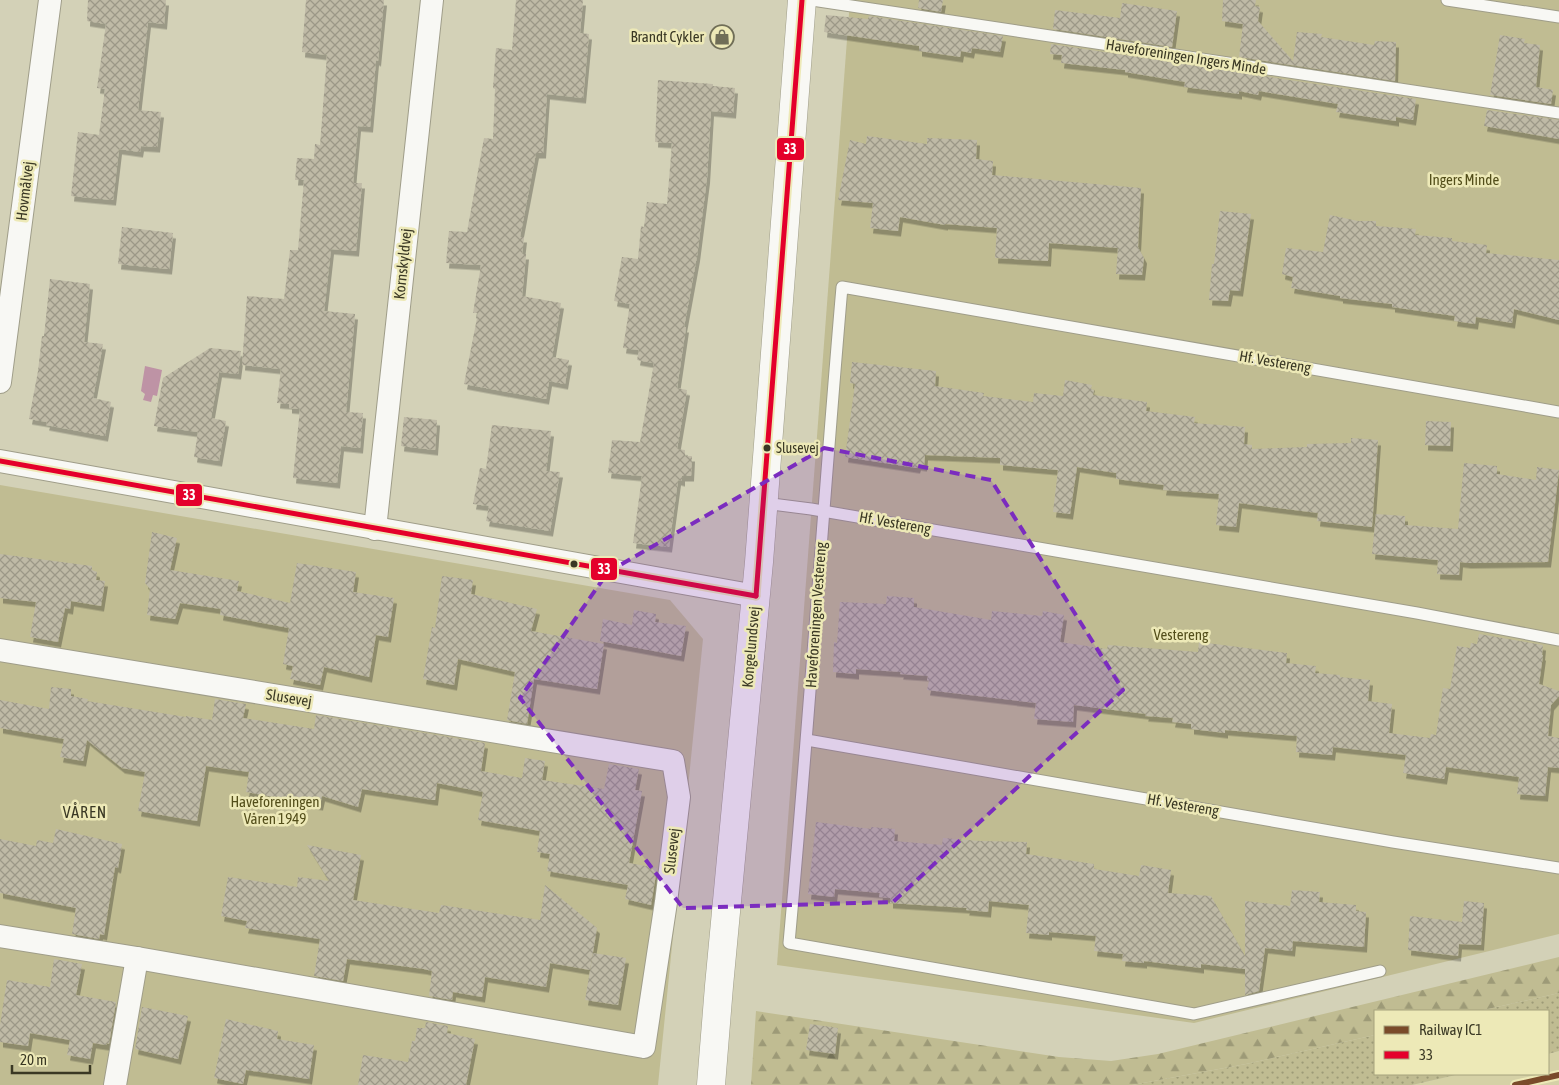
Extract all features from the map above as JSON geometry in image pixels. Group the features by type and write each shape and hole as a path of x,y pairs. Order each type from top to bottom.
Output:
{"street":[{"name":"Hovmålvej","path":"0,382 50,0"},
{"name":"Kornskyldvej","path":"375,529 432,0"},
{"name":"Kongelundsvej","path":"711,1085 718,986 764,502 802,0"},
{"path":"0,461 756,596"},
{"name":"Slusevej","path":"0,650 673,761 679,797 666,902 644,1047 137,958 0,936"},
{"path":"115,1085 137,958"}],"lane":[{"name":"Haveforeningen Ingers Minde","path":"812,0 1559,113"},
{"path":"1447,0 1478,2 1559,17"},
{"name":"Hf. Vestereng","path":"842,287 1559,412"},
{"name":"Haveforeningen Vestereng","path":"842,287 823,511 807,740 789,943 1194,1014 1380,972"},
{"name":"Hf. Vestereng","path":"764,502 1417,612 1559,640"},
{"name":"Hf. Vestereng","path":"807,740 1383,840 1559,868"}],"highlighted area":[{"path":"824,448 991,480 1123,690 893,902 683,908 520,698 608,572"}],"shaded area":[{"path":"145,366 162,370 157,396 153,395 151,402 143,400 145,394 141,391"},
{"path":"1559,1051 1559,1085 1412,1085 1456,1075 1549,1075 1549,1054"}],"green space":[{"name":"Vestereng","path":"850,0 1559,0 1559,934 1194,1023 777,965"},
{"name":"Haveforeningen Våren 1949","path":"0,485 670,600 703,639 658,1085 0,1085"},
{"path":"1559,957 1559,993 1483,1010 1374,1010 1374,1035 1246,1064 1132,1085 751,1085 756,1011 1059,1057 1111,1061 1158,1054"},
{"path":"1559,993 1559,1051 1549,1054 1549,1010 1483,1010"},
{"path":"1374,1035 1374,1075 1456,1075 1412,1085 1132,1085 1246,1064"}],"building":[{"path":"88,0 166,0 164,24 148,22 138,110 161,112 157,147 141,146 140,152 119,149 113,200 71,196 78,132 99,135 105,89 97,88 106,24 87,21"},
{"path":"306,0 384,0 370,127 358,126 353,183 362,183 356,251 331,249 324,311 355,314 346,412 363,413 360,448 341,446 337,483 293,478 300,409 289,408 289,404 277,403 281,369 242,365 247,296 284,299 290,250 298,250 304,180 295,180 297,158 314,159 315,144 320,145 327,55 302,52"},
{"path":"516,0 583,0 580,33 589,34 583,98 547,94 543,153 536,153 520,237 524,237 522,254 526,254 522,296 561,303 552,357 569,360 565,384 549,381 546,399 464,384 478,313 473,313 481,265 446,263 449,231 467,232 484,138 493,139 495,89 493,88 496,48 512,50"},
{"path":"919,0 943,0 941,12 918,8"},
{"path":"1223,0 1256,0 1255,6 1260,7 1258,21 1293,61 1297,32 1322,34 1321,37 1374,45 1375,41 1396,42 1395,81 1239,57 1243,24 1222,21"},
{"path":"1122,3 1177,11 1172,47 1053,29 1055,10 1120,18"},
{"path":"826,15 868,19 869,16 1003,36 1000,52 972,48 971,53 961,51 960,57 919,51 919,46 824,32"},
{"path":"1500,35 1525,39 1524,43 1540,45 1536,87 1553,90 1551,104 1490,95"},
{"path":"1051,44 1416,99 1413,120 1396,117 1396,121 1336,112 1338,104 1259,91 1258,95 1239,91 1239,94 1184,87 1185,82 1125,72 1125,70 1061,63 1062,55 1050,54"},
{"path":"658,80 713,84 713,86 735,88 733,113 711,111 707,178 697,256 684,327 686,327 677,388 687,390 677,449 685,450 685,456 692,456 691,476 682,476 682,481 678,480 669,547 633,543 642,476 608,473 612,440 640,442 654,363 637,360 639,350 623,348 630,304 614,301 622,257 638,259 641,226 644,227 647,202 667,204 672,143 655,142"},
{"path":"1487,110 1559,120 1559,139 1484,126"},
{"path":"867,136 927,144 927,138 977,140 976,159 993,161 992,175 1141,188 1138,247 1144,258 1142,275 1116,274 1118,248 1049,243 1048,261 995,258 997,228 945,225 900,217 898,231 870,228 873,203 838,200 850,140 866,144"},
{"path":"1220,211 1251,214 1240,291 1230,290 1228,301 1209,300"},
{"path":"1330,215 1358,221 1376,221 1376,226 1416,229 1415,235 1452,238 1452,241 1487,245 1486,253 1559,260 1559,320 1514,309 1512,323 1476,317 1475,324 1454,321 1455,316 1392,307 1392,304 1340,298 1340,296 1291,288 1293,277 1282,274 1286,248 1323,252"},
{"path":"122,227 173,233 169,269 118,264"},
{"path":"50,279 90,284 84,342 103,344 93,398 111,402 105,436 46,425 47,422 29,419 42,336 44,336"},
{"path":"210,348 241,351 238,374 219,372 211,418 226,421 219,461 194,457 198,432 154,426 163,378"},
{"path":"852,362 936,371 935,386 984,393 983,396 1033,402 1034,393 1063,396 1065,380 1092,385 1093,395 1147,402 1146,411 1195,417 1194,423 1245,427 1244,444 1252,445 1252,449 1307,447 1307,444 1351,443 1351,438 1378,440 1372,527 1317,521 1318,513 1239,503 1236,527 1216,525 1219,494 1163,490 1164,485 1116,479 1116,473 1077,467 1070,514 1053,512 1058,470 1000,465 1000,458 925,455 924,466 918,465 917,468 845,457 855,384 850,383"},
{"path":"404,417 437,420 435,450 401,446"},
{"path":"1426,421 1451,422 1450,446 1425,445"},
{"path":"492,425 551,431 546,471 560,472 550,531 486,521 489,506 473,504 480,468 486,469"},
{"path":"1464,463 1497,466 1497,474 1536,480 1537,467 1559,470 1548,562 1460,562 1459,575 1437,574 1438,560 1372,554 1376,514 1405,516 1405,525 1458,529"},
{"path":"152,532 177,538 170,570 239,581 237,591 290,603 297,563 356,572 353,592 394,598 388,637 376,635 369,677 324,667 320,685 290,679 293,666 283,664 289,628 220,615 221,609 180,603 175,619 147,615 150,589 145,583"},
{"path":"0,554 92,566 92,570 97,572 96,580 105,581 101,606 71,601 70,609 65,608 58,642 30,637 36,602 0,598"},
{"path":"442,576 473,580 471,594 537,609 531,631 604,644 597,689 534,679 527,724 507,720 515,672 458,659 454,685 423,679 432,627 435,628"},
{"path":"887,596 914,598 914,607 991,620 992,611 1042,616 1043,611 1064,615 1060,642 1107,649 1108,645 1198,652 1199,642 1287,653 1286,663 1316,666 1315,673 1370,680 1368,701 1392,704 1389,733 1430,738 1431,734 1436,735 1443,688 1450,689 1457,646 1470,648 1471,643 1477,644 1479,634 1543,645 1539,684 1559,691 1559,696 1551,705 1548,736 1559,738 1559,768 1548,767 1545,796 1517,794 1519,777 1446,767 1444,779 1403,773 1406,755 1333,747 1332,755 1296,752 1297,736 1225,730 1225,733 1191,729 1191,724 1172,722 1173,718 1145,716 1146,714 1074,705 1073,722 1034,719 1036,703 927,690 928,676 856,669 856,674 833,672 834,642 837,643 840,602 886,604"},
{"path":"634,610 656,614 655,622 686,626 681,656 600,641 603,619 632,625"},
{"path":"51,687 71,689 71,696 88,699 87,701 186,717 212,720 215,699 246,704 243,718 314,729 316,715 485,743 481,771 522,778 525,758 545,761 542,780 604,789 609,764 639,769 635,790 642,791 629,863 657,868 651,905 625,899 628,885 547,871 550,854 537,852 540,831 478,820 483,792 437,783 435,800 362,789 358,807 322,796 320,805 246,792 249,772 206,766 197,821 138,811 145,772 122,768 87,740 83,761 60,757 64,739 0,728 0,700 49,709"},
{"path":"816,822 871,829 871,827 895,829 894,841 942,845 943,838 1027,842 1026,854 1094,864 1094,869 1139,876 1141,865 1171,870 1168,893 1211,896 1245,956 1245,901 1290,906 1292,890 1320,892 1319,902 1356,905 1356,911 1366,912 1364,947 1293,941 1292,951 1265,948 1259,991 1245,995 1245,969 1201,964 1201,968 1144,961 1144,963 1122,961 1123,954 1094,951 1096,936 1049,932 1049,935 1026,933 1029,905 989,901 988,912 966,910 967,908 890,903 890,898 879,897 880,893 835,889 834,897 808,894"},
{"path":"56,829 122,844 118,868 115,867 104,935 100,934 99,939 72,934 76,908 0,893 0,839 36,846 37,840 53,843"},
{"path":"307,845 361,855 353,900 439,913 441,905 540,920 545,885 597,928 590,970 550,963 546,987 485,977 482,997 453,992 452,1000 429,996 432,971 424,969 347,959 343,981 314,976 320,939 245,928 247,921 221,916 228,877 297,887 298,877 329,881"},
{"path":"1464,901 1484,903 1481,945 1459,944 1458,956 1408,950 1410,916 1462,922"},
{"path":"593,953 626,958 618,1005 585,1000"},
{"path":"54,959 82,964 76,995 116,1002 109,1044 93,1043 90,1059 67,1055 70,1040 30,1033 28,1046 0,1042 0,1025 7,980 50,987"},
{"path":"142,1007 188,1016 178,1059 135,1049"},
{"path":"226,1019 278,1031 277,1039 314,1045 309,1079 246,1070 243,1084 214,1078"},
{"path":"426,1022 448,1026 447,1033 475,1039 466,1085 358,1085 363,1055 408,1062 412,1041 415,1041 417,1028 425,1028"},
{"path":"810,1024 838,1028 835,1054 806,1050"}],"rail line":[{"name":"IC1","path":"1515,1085 1559,1075"}],"transit line":[{"name":"33","path":"756,596 802,0"},
{"name":"33","path":"0,461 756,596"}],"place":[{"name":"Brandt Cykler","path":"722,37"},
{"name":"Slusevej","path":"767,448"}],"district":[{"name":"VÅREN","path":"85,812"}],"park label":[{"name":"Ingers Minde","path":"1464,180"}]}
